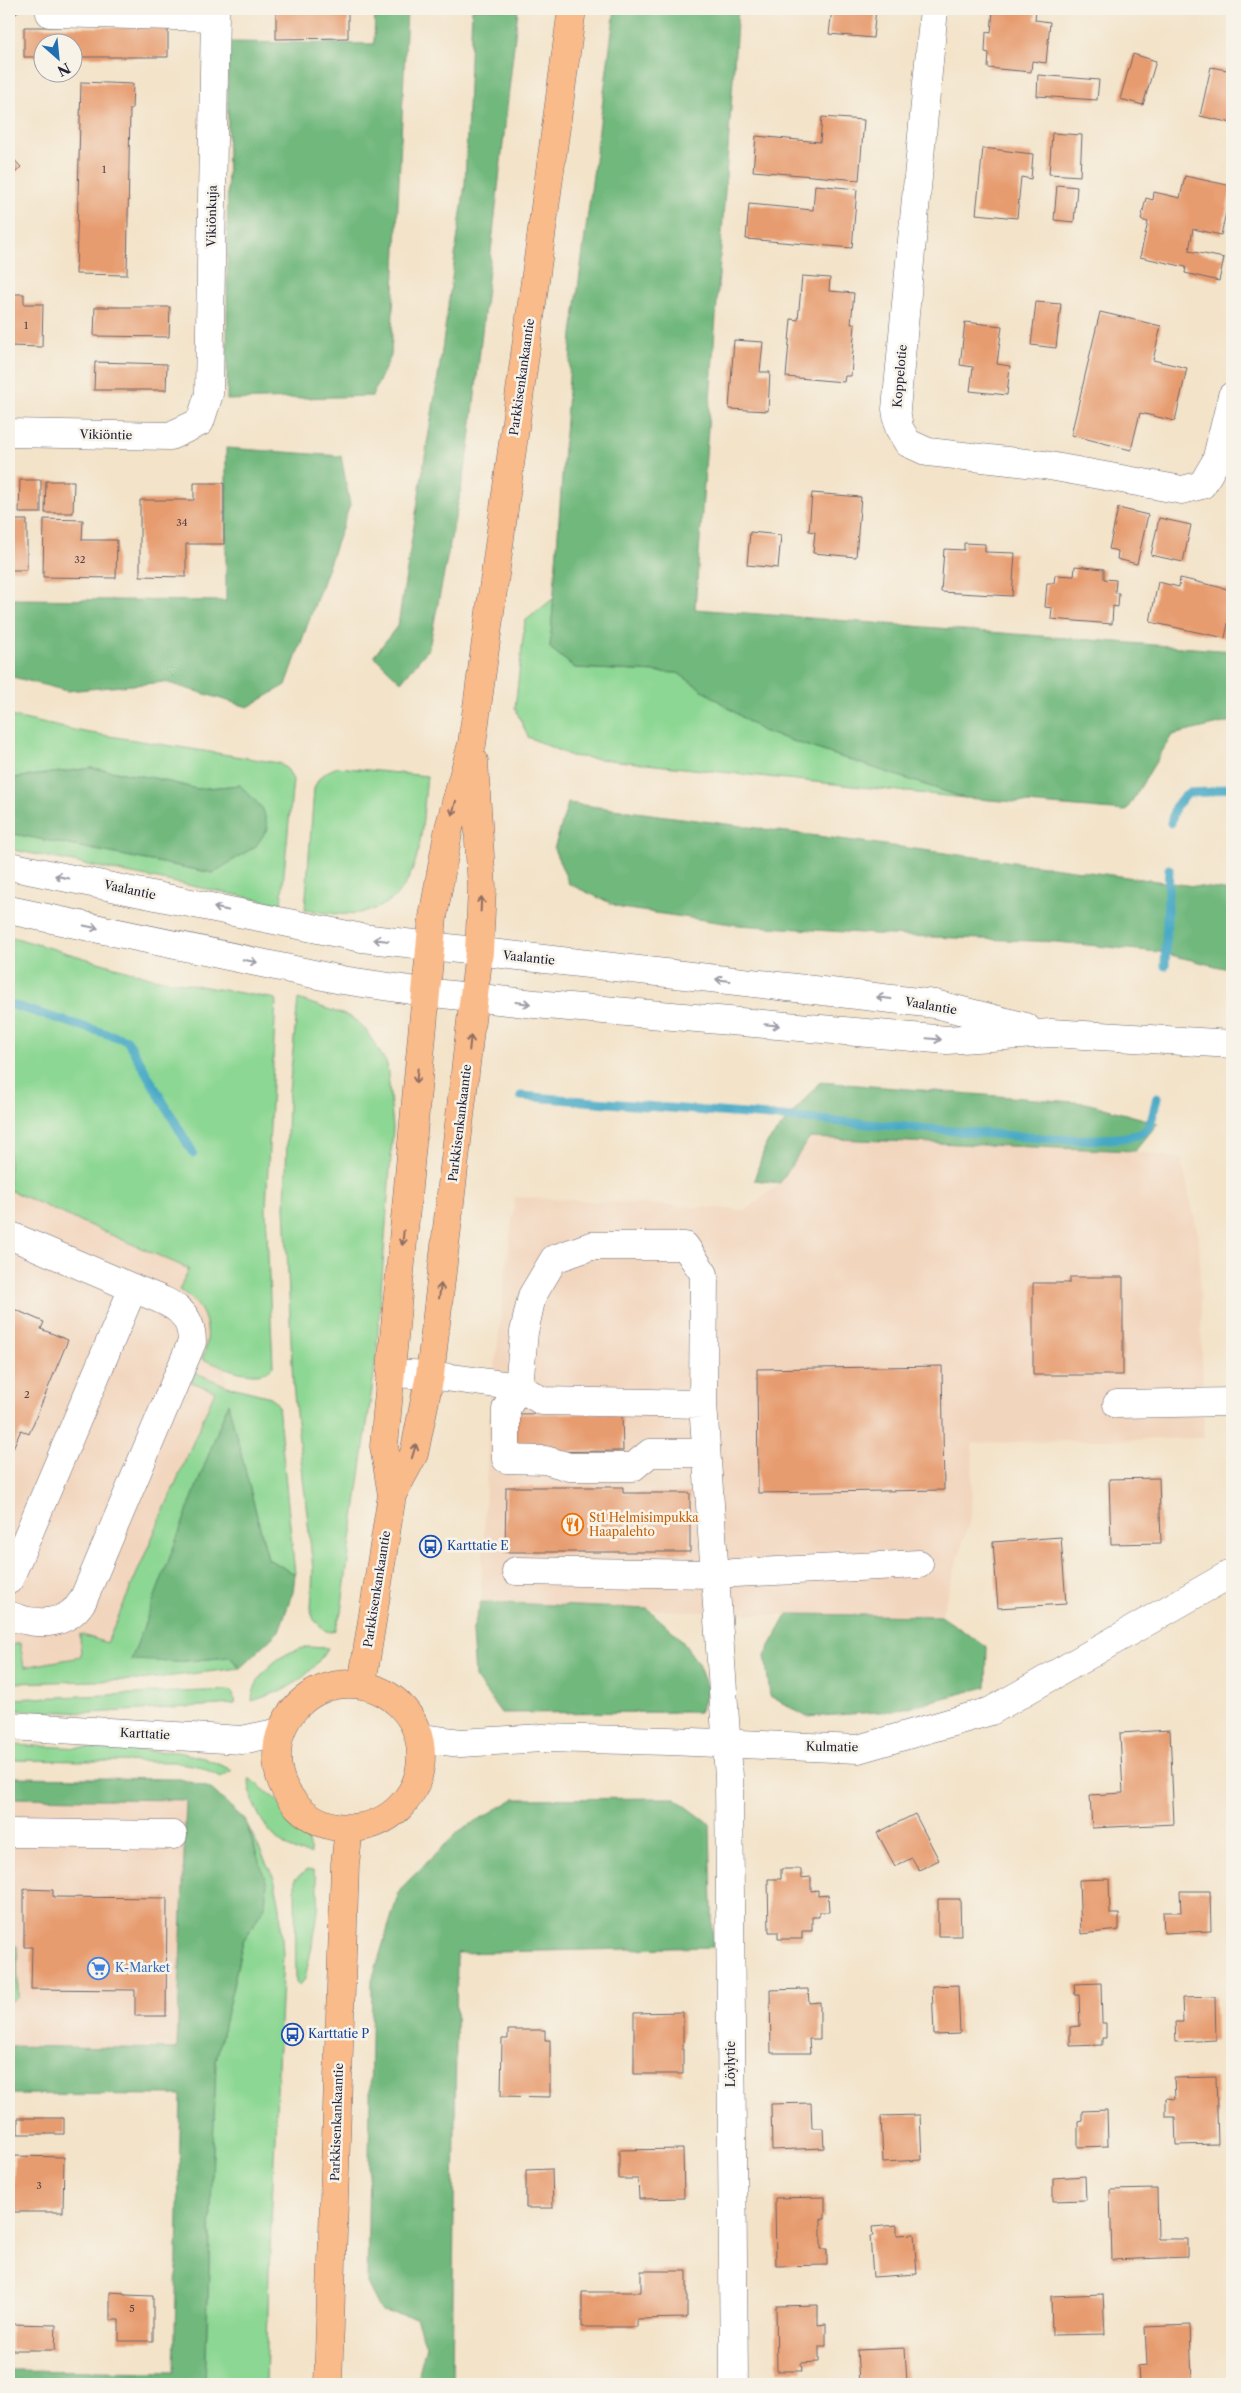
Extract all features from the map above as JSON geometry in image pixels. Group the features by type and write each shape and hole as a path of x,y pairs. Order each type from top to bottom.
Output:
{"main road":[{"name":"Parkkisenkankaantie","path":"362,1684 392,1495 384,1446 429,946 443,857 472,744 572,9"},
{"name":"Parkkisenkankaantie","path":"392,1495 414,1454 430,1376 475,997 482,888 472,744"},
{"path":"338,1684 362,1684 393,1698 408,1714 420,1738 421,1765 410,1796 382,1821 349,1829 329,1826 305,1814 283,1788 276,1758 280,1732 296,1705 320,1690 338,1684"},
{"name":"Parkkisenkankaantie","path":"328,2384 345,1874 349,1829"}],"street":[{"name":"Koppelotie","path":"934,9 896,409 899,428 908,443 928,452 1044,465 1182,490 1202,485 1216,461 1232,396"},
{"path":"50,13 215,13"},
{"name":"Vikiönkuja","path":"200,422 209,394 215,13"},
{"name":"Vikiöntie","path":"9,433 170,436 200,422"},
{"name":"Vaalantie","path":"9,866 362,938 935,1004 1051,1033"},
{"name":"Vaalantie","path":"9,910 342,980 424,992 948,1040 1051,1033 1232,1044"},
{"path":"9,1235 178,1308 187,1317 192,1331 192,1342 92,1581 78,1610 66,1618 52,1622 23,1621 9,1615"},
{"name":"Löylytie","path":"519,1387 524,1332 532,1296 554,1259 591,1246 685,1246 704,1274 703,1404 727,1744 734,2384"},
{"path":"9,1580 133,1288"},
{"path":"392,1373 519,1387 542,1401 703,1404"},
{"path":"519,1387 506,1408 506,1459 545,1460 570,1467 633,1467 650,1453 706,1453"},
{"path":"1117,1404 1232,1402"},
{"path":"516,1571 714,1574 919,1564"},
{"name":"Kulmatie","path":"420,1738 461,1743 542,1738 858,1749 991,1711 1232,1572"},
{"name":"Karttatie","path":"9,1726 242,1740 280,1732"},
{"path":"9,1833 173,1835"}],"shaded area":[{"path":"808,1138 1135,1151 1181,1159 1199,1238 1204,1438 973,1443 971,1515 941,1616 749,1614 481,1602 489,1418 515,1197 747,1210 780,1183"},
{"path":"9,1176 207,1268 227,1386 228,1403 131,1660 9,1670"},
{"path":"9,1798 186,1800 177,2049 9,2046"}],"green space":[{"path":"375,9 407,9 391,356 372,396 227,400 228,42 374,44"},
{"path":"472,9 518,9 469,449 429,648 401,682 374,656 398,625 440,364 465,184"},
{"path":"615,9 738,9 695,609 1232,651 1232,721 1172,735 1126,811 965,798 762,731 678,673 575,668 550,648 572,334"},
{"path":"226,448 341,456 350,505 286,685 248,707 165,682 67,691 9,676 9,599 226,601"},
{"path":"554,598 550,648 575,668 678,673 762,731 965,798 571,756 528,737 515,708 525,621"},
{"path":"9,716 84,732 279,763 288,770 293,780 281,904 9,849 9,833 213,873 240,785 197,789 154,778 92,768 13,778 9,776"},
{"path":"338,767 427,776 419,844 414,866 405,884 392,899 373,910 347,914 305,910 314,789 318,780 323,775"},
{"path":"92,768 154,778 197,789 240,785 263,809 268,828 256,846 213,873 9,833 9,776 13,778"},
{"path":"568,803 1232,891 1232,970 1159,952 1057,942 906,936 738,925 621,908 569,884 554,849"},
{"path":"9,936 153,978 276,999 266,1209 273,1366 267,1371 259,1374 249,1374 202,1359 207,1339 205,1320 196,1303 179,1290 189,1269 9,1190"},
{"path":"298,999 351,1017 365,1029 387,1064 393,1128 376,1360 341,1612 335,1630 331,1632 326,1631 314,1620 311,1610 313,1569 293,1385 285,1206 288,1101"},
{"path":"820,1082 1086,1103 1158,1123 1135,1151 809,1138 780,1183 754,1180 766,1144"},
{"path":"196,1373 227,1386 271,1397 278,1405 295,1574 268,1559 228,1404 175,1662 230,1657 240,1668 140,1680 9,1683 9,1646 20,1643 24,1667 81,1657 80,1634 107,1643 215,1391 191,1382"},
{"path":"228,1403 268,1559 295,1574 293,1592 279,1631 240,1668 230,1657 175,1662 131,1660"},
{"path":"481,1602 648,1609 679,1637 698,1663 708,1691 699,1712 501,1713 475,1677 472,1632"},
{"path":"788,1614 941,1616 987,1647 986,1687 893,1711 807,1717 770,1696 765,1655"},
{"path":"307,1647 328,1648 312,1669 296,1682 277,1692 252,1701 258,1681 270,1665 288,1654"},
{"path":"229,1690 233,1694 235,1704 91,1713 9,1710 9,1699"},
{"path":"13,1745 178,1752 204,1758 232,1770 221,1777 198,1766 175,1762 9,1760 9,1747"},
{"path":"9,1777 180,1779 210,1788 245,1820 267,1884 265,1906 243,1941 216,2061 205,2384 9,2384 9,2370 174,2372 181,2095 9,2094 9,2046 177,2049 186,1800 9,1798"},
{"path":"249,1778 288,1810 308,1841 311,1854 298,1852 287,1846 267,1828 259,1816 254,1803"},
{"path":"675,1798 710,1824 713,1947 457,1953 452,2384 416,2384 426,2346 416,2318 381,2311 367,2283 372,1980 400,1889 459,1831 514,1799"},
{"path":"245,1820 274,1878 280,1907 283,1955 266,2384 205,2384 216,2061 243,1941 265,1906 255,1848"},
{"path":"307,1870 313,1871 317,1882 318,1909 305,1979 299,1986 296,1984 295,1879"},
{"path":"9,1946 17,1946 18,1997 9,2002"}],"building":[{"path":"9,9 20,10 9,21"},
{"path":"276,9 348,9 348,38 276,39"},
{"path":"764,9 786,9 785,16 763,13"},
{"path":"832,9 876,9 873,38 829,34"},
{"path":"993,9 1036,9 1035,20 1050,22 1046,63 1032,61 1031,72 988,68 989,53 985,52 986,32 991,33"},
{"path":"24,27 168,27 168,57 82,57 82,32 32,32 32,57 24,57"},
{"path":"1133,54 1156,61 1143,105 1120,99"},
{"path":"1211,67 1232,71 1232,123 1200,116"},
{"path":"1038,75 1099,80 1097,100 1037,96"},
{"path":"81,82 133,84 132,109 130,109 127,275 76,274"},
{"path":"822,117 864,120 859,180 753,171 756,136 820,142"},
{"path":"1052,133 1082,135 1080,176 1049,174"},
{"path":"983,148 1033,154 1031,179 1021,177 1017,218 976,214"},
{"path":"9,154 21,167 10,178 9,176"},
{"path":"1185,176 1232,186 1221,235 1193,229 1189,251 1224,258 1219,281 1185,273 1186,267 1140,257 1148,222 1141,220 1146,198 1153,200 1154,192 1180,198"},
{"path":"815,185 857,189 852,248 746,239 749,204 813,210"},
{"path":"1057,185 1077,187 1074,222 1054,220"},
{"path":"802,276 830,278 829,291 854,293 851,324 855,324 851,376 845,376 844,382 786,377 791,319 798,320"},
{"path":"9,294 24,294 24,304 43,304 42,347 9,346"},
{"path":"1036,302 1061,304 1056,348 1031,345"},
{"path":"95,307 170,307 169,337 94,336"},
{"path":"1100,312 1161,326 1153,360 1187,368 1175,421 1140,413 1131,450 1071,435"},
{"path":"965,322 1002,326 997,364 1010,366 1007,395 970,391 973,367 960,365"},
{"path":"734,340 763,342 760,372 770,372 768,411 729,409"},
{"path":"95,362 167,364 166,390 94,390"},
{"path":"20,480 41,480 41,513 19,513"},
{"path":"46,481 74,481 73,513 45,513"},
{"path":"194,483 224,483 224,544 186,544 186,577 140,576 140,500 194,500"},
{"path":"812,493 861,497 856,557 813,553 815,532 809,531"},
{"path":"1118,508 1148,515 1137,564 1117,559 1118,551 1109,549"},
{"path":"9,513 12,514 12,520 27,520 27,570 9,570"},
{"path":"1159,518 1191,525 1183,562 1151,555"},
{"path":"44,519 83,520 82,540 117,540 116,578 43,577"},
{"path":"750,532 781,535 778,568 747,565"},
{"path":"964,543 985,544 985,552 1015,553 1012,596 941,592 944,549 964,550"},
{"path":"1075,566 1104,569 1104,579 1116,580 1115,593 1119,593 1118,607 1113,606 1112,624 1051,619 1052,608 1045,607 1047,583 1054,583 1055,575 1074,576"},
{"path":"1180,578 1232,590 1232,605 1225,638 1150,622 1158,582 1179,587"},
{"path":"1070,1277 1123,1277 1123,1375 1033,1375 1033,1283 1070,1283"},
{"path":"9,1307 44,1322 41,1329 68,1340 29,1434 21,1430 9,1457"},
{"path":"942,1366 944,1490 758,1493 757,1369"},
{"path":"622,1413 623,1451 515,1452 514,1414"},
{"path":"1159,1478 1161,1543 1111,1544 1109,1479"},
{"path":"506,1487 623,1487 623,1493 690,1493 690,1552 505,1552"},
{"path":"1061,1537 1066,1604 998,1608 993,1542"},
{"path":"1170,1730 1174,1824 1092,1828 1090,1795 1123,1793 1120,1733"},
{"path":"915,1814 939,1860 919,1870 912,1858 895,1866 877,1833"},
{"path":"781,1869 801,1869 801,1878 811,1877 811,1891 818,1890 818,1896 828,1895 829,1912 819,1912 819,1917 812,1917 812,1931 802,1931 802,1939 778,1939 778,1932 769,1932 768,1879 781,1879"},
{"path":"1109,1879 1110,1914 1119,1914 1119,1930 1081,1934 1079,1880"},
{"name":"K-Market","path":"24,1889 53,1890 53,1897 167,1898 166,2016 135,2016 135,1990 31,1989 32,1947 24,1947"},
{"path":"1180,1891 1210,1891 1211,1931 1164,1933 1163,1912 1181,1912"},
{"path":"938,1899 960,1899 961,1936 938,1936"},
{"path":"1101,1983 1102,2023 1106,2023 1106,2038 1102,2038 1102,2045 1070,2046 1070,2027 1080,2026 1079,1995 1075,1995 1074,1984"},
{"path":"958,1985 960,2034 934,2035 932,1986"},
{"path":"808,1989 809,2003 820,2002 820,2039 809,2039 810,2053 771,2053 770,1990"},
{"path":"1215,1997 1216,2040 1176,2042 1175,2022 1183,2022 1182,1998"},
{"path":"683,2012 683,2074 634,2074 634,2013"},
{"path":"508,2030 545,2030 545,2040 550,2040 550,2097 501,2096 502,2039 508,2039"},
{"path":"1216,2077 1218,2144 1176,2145 1175,2117 1166,2117 1166,2098 1175,2099 1174,2078"},
{"path":"811,2103 812,2128 823,2128 824,2148 772,2150 771,2104"},
{"path":"1107,2110 1108,2146 1078,2147 1078,2122 1082,2121 1082,2111"},
{"path":"920,2115 922,2160 883,2162 881,2116"},
{"path":"18,2118 64,2118 64,2134 18,2134"},
{"path":"683,2149 684,2198 639,2199 638,2179 619,2179 619,2150"},
{"path":"14,2156 64,2157 63,2212 13,2212"},
{"path":"552,2169 553,2208 526,2208 526,2170"},
{"path":"1085,2176 1086,2200 1053,2201 1053,2178"},
{"path":"1157,2189 1158,2239 1187,2239 1187,2257 1112,2260 1110,2190"},
{"path":"825,2197 825,2219 821,2219 821,2249 827,2249 827,2265 776,2266 775,2198"},
{"path":"897,2225 897,2235 914,2234 917,2274 873,2277 870,2236 873,2236 872,2227"},
{"path":"641,2271 687,2271 687,2318 637,2319 637,2327 582,2327 582,2292 641,2292"},
{"path":"110,2292 125,2293 125,2295 153,2296 153,2341 119,2341 119,2320 110,2320"},
{"path":"1103,2294 1105,2334 1052,2335 1051,2296"},
{"path":"818,2305 818,2325 826,2324 826,2346 819,2346 819,2362 801,2363 802,2371 777,2371 776,2306"},
{"path":"11,2324 56,2325 55,2350 11,2350"},
{"path":"1190,2325 1192,2384 1139,2384 1138,2366 1147,2365 1145,2327"},
{"path":"905,2348 907,2384 859,2384 857,2350"}],"waterway":[{"path":"1171,823 1175,807 1188,793 1210,792 1232,786"},
{"path":"1165,966 1169,869"},
{"path":"9,1004 127,1040 193,1153"},
{"path":"521,1096 1053,1139 1113,1139 1136,1135 1143,1132 1149,1126 1157,1097"}],"place":[{"name":"St1 Helmisimpukka Haapalehto","path":"573,1525"},
{"name":"Karttatie E","path":"431,1546"},
{"name":"K-Market","path":"99,1968"},
{"name":"Karttatie P","path":"292,2034"}]}
